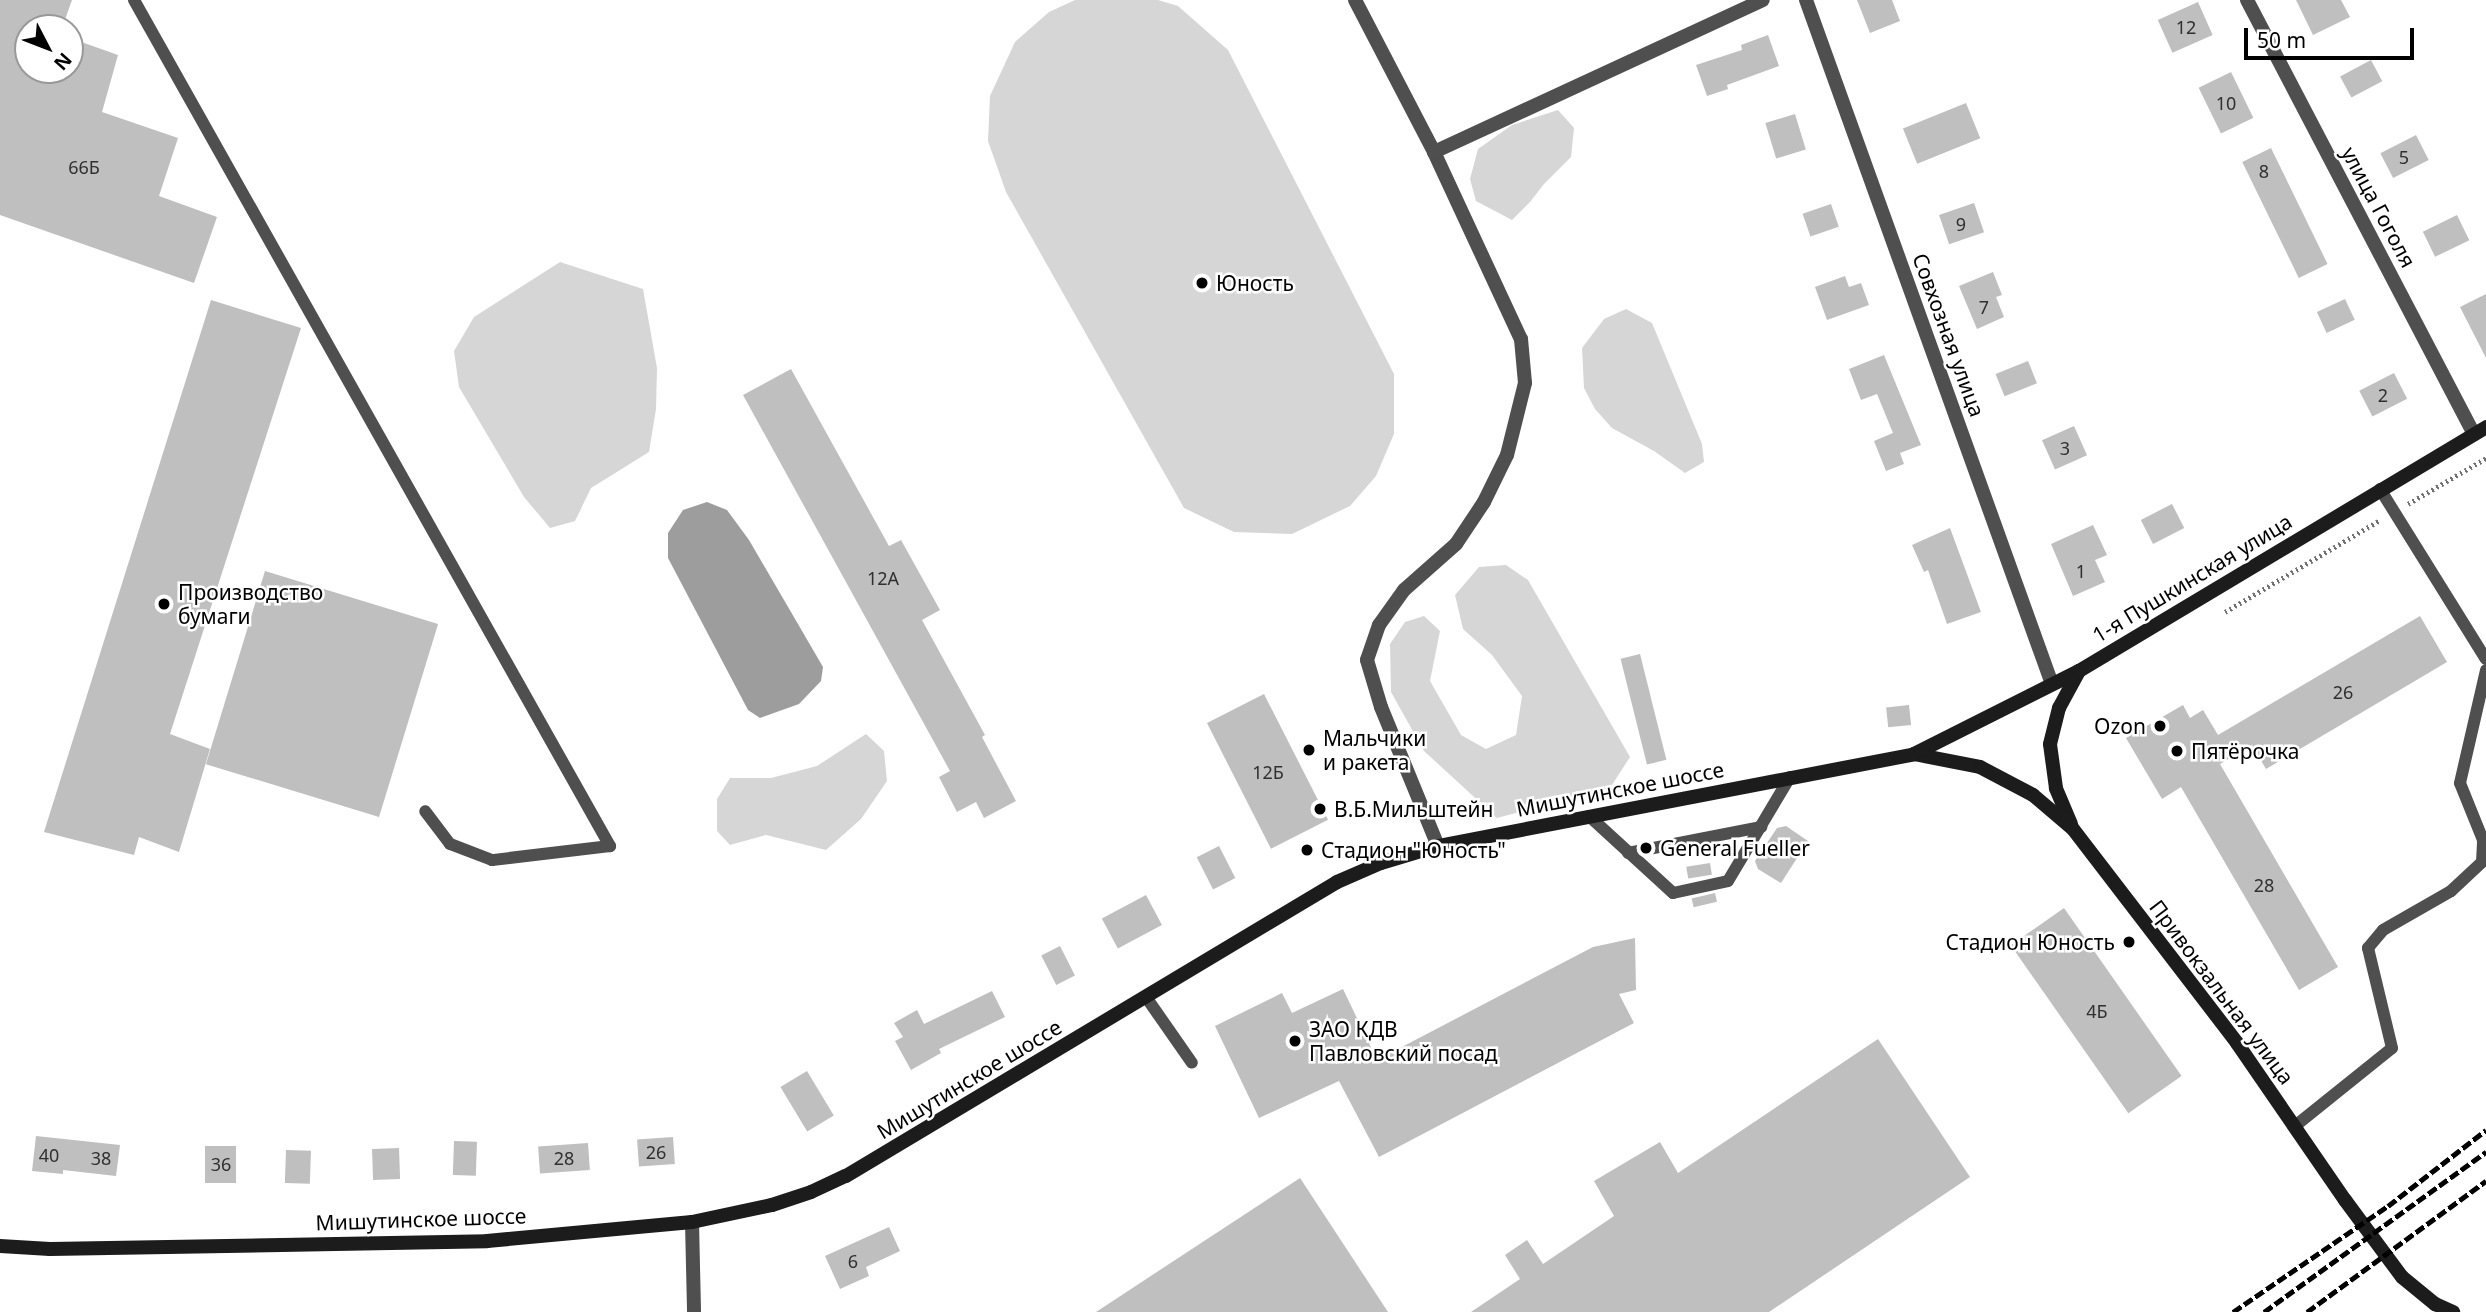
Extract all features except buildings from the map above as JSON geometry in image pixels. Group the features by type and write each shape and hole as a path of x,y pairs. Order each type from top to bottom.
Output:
{"main road":[{"name":"1-я Пушкинская улица","path":"1914,754 2080,670 2480,431"},
{"path":"2073,829 2056,788 2050,744 2059,708 2080,670"},
{"name":"Мишутинское шоссе","path":"0,1246 50,1249 487,1241 692,1222 772,1205 846,1176 1337,882 1381,863 1438,846 1914,754"},
{"name":"Привокзальная улица","path":"1914,754 1980,767 2033,795 2073,829 2237,1043 2402,1277 2435,1304 2453,1312"}],"street":[{"path":"1355,0 1434,152 1521,339 1525,383 1507,455 1484,502 1455,544 1398,599 1379,625 1367,660 1381,707 1438,846"},
{"path":"1434,152 1763,0"},
{"name":"Совхозная улица","path":"1805,0 2052,684"},
{"name":"улица Гоголя","path":"2247,0 2480,431"},
{"path":"692,1222 694,1312"}],"lane":[{"path":"134,0 610,846 492,860 450,844 425,811"},
{"path":"2380,489 2486,659"},
{"path":"2295,1126 2392,1048 2368,948 2383,930 2451,891 2482,862 2483,840 2460,783 2486,670"},
{"path":"1589,816 1673,893 1728,881 1790,777"},
{"path":"1628,853 1761,827"},
{"path":"1146,997 1192,1063"}],"path":[{"path":"2225,612 2486,458"}],"shaded area":[{"name":"Юность","path":"1075,0 1158,0 1178,6 1228,50 1394,374 1394,434 1376,476 1350,506 1292,534 1234,532 1184,508 1006,192 988,141 990,96 1015,42 1049,12"},
{"path":"1558,110 1574,128 1571,157 1512,220 1476,201 1470,179 1478,149 1512,125"},
{"path":"560,262 643,289 657,368 656,409 649,452 591,488 575,521 550,528 524,497 459,387 454,351 474,317"},
{"path":"1626,309 1652,323 1702,444 1704,462 1685,473 1654,451 1612,428 1595,409 1584,388 1582,348 1604,319"},
{"path":"707,502 727,510 749,540 823,667 821,681 799,704 760,718 748,710 668,558 668,533 683,510"},
{"path":"1506,565 1528,580 1630,757 1610,788 1497,818 1424,751 1391,692 1390,644 1405,622 1424,616 1440,631 1430,681 1461,735 1486,749 1516,735 1522,696 1492,655 1463,629 1455,595 1479,567"},
{"path":"866,734 884,751 887,781 861,819 826,850 766,835 730,845 717,831 717,799 730,778 771,778 817,766"}],"railway":[{"path":"2233,1312 2388,1206 2486,1130"},
{"path":"2264,1312 2486,1152"},
{"path":"2307,1312 2486,1181"}],"place":[{"name":"Юность","path":"1202,283"},
{"name":"Производство бумаги","path":"164,604"},
{"name":"Ozon","path":"2160,726"},
{"name":"Мальчики и ракета","path":"1309,750"},
{"name":"Пятёрочка","path":"2177,751"},
{"name":"В.Б.Мильштейн","path":"1320,809"},
{"name":"General Fueller","path":"1646,848"},
{"name":"Стадион \"Юность\"","path":"1307,850"},
{"name":"Стадион Юность","path":"2129,942"},
{"name":"ЗАО КДВ Павловский посад","path":"1295,1041"}]}
